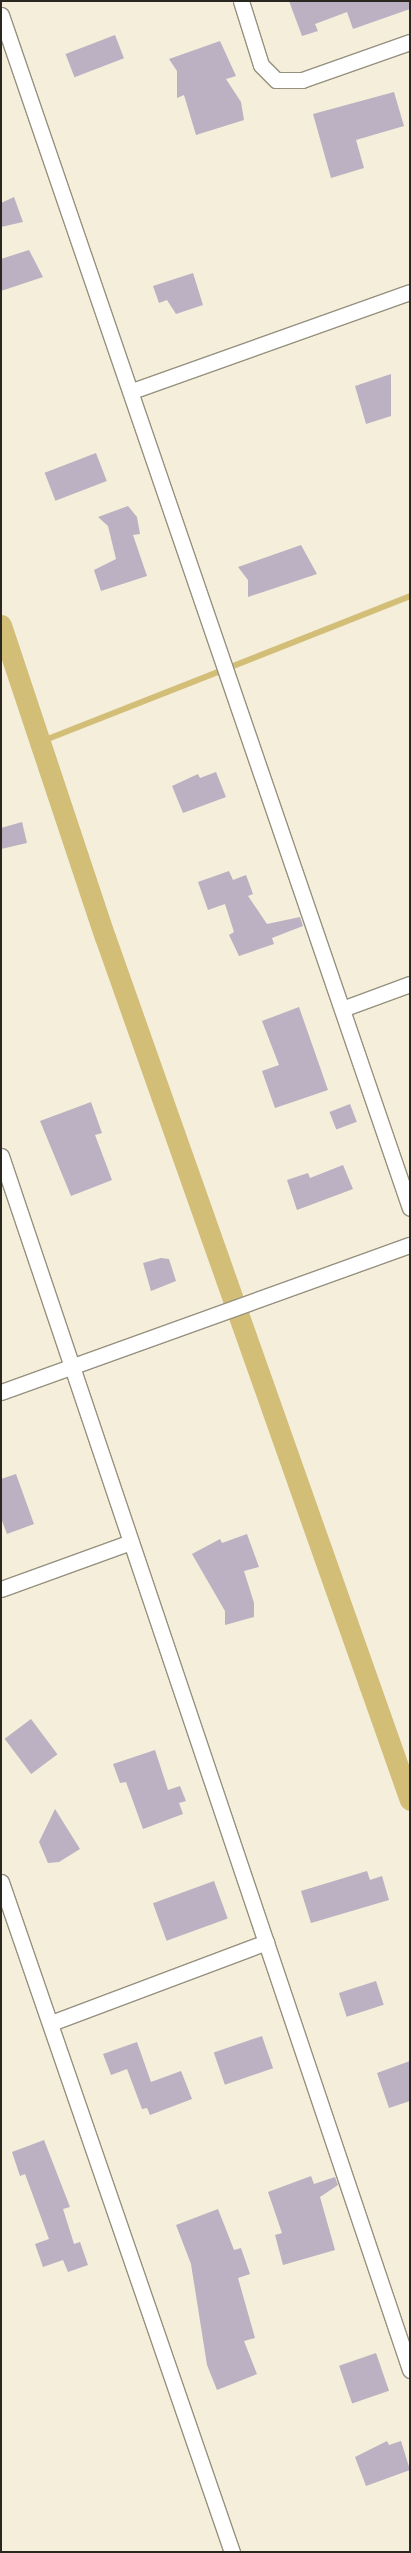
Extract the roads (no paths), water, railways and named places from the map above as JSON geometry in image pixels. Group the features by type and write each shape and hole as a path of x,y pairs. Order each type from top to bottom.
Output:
{"street":[{"path":"241,1 262,65 276,80 302,80 410,42"},
{"path":"1,15 132,391 410,1208"},
{"path":"132,391 410,292"},
{"path":"342,1009 410,984"},
{"path":"1,1156 410,2370"},
{"path":"1,1392 410,1244"},
{"path":"1,1589 131,1542"},
{"path":"1,1882 232,2552"},
{"path":"51,2023 266,1942"}],"waterway":[{"path":"40,742 410,596"},
{"path":"1,625 105,937 410,1800"}]}
